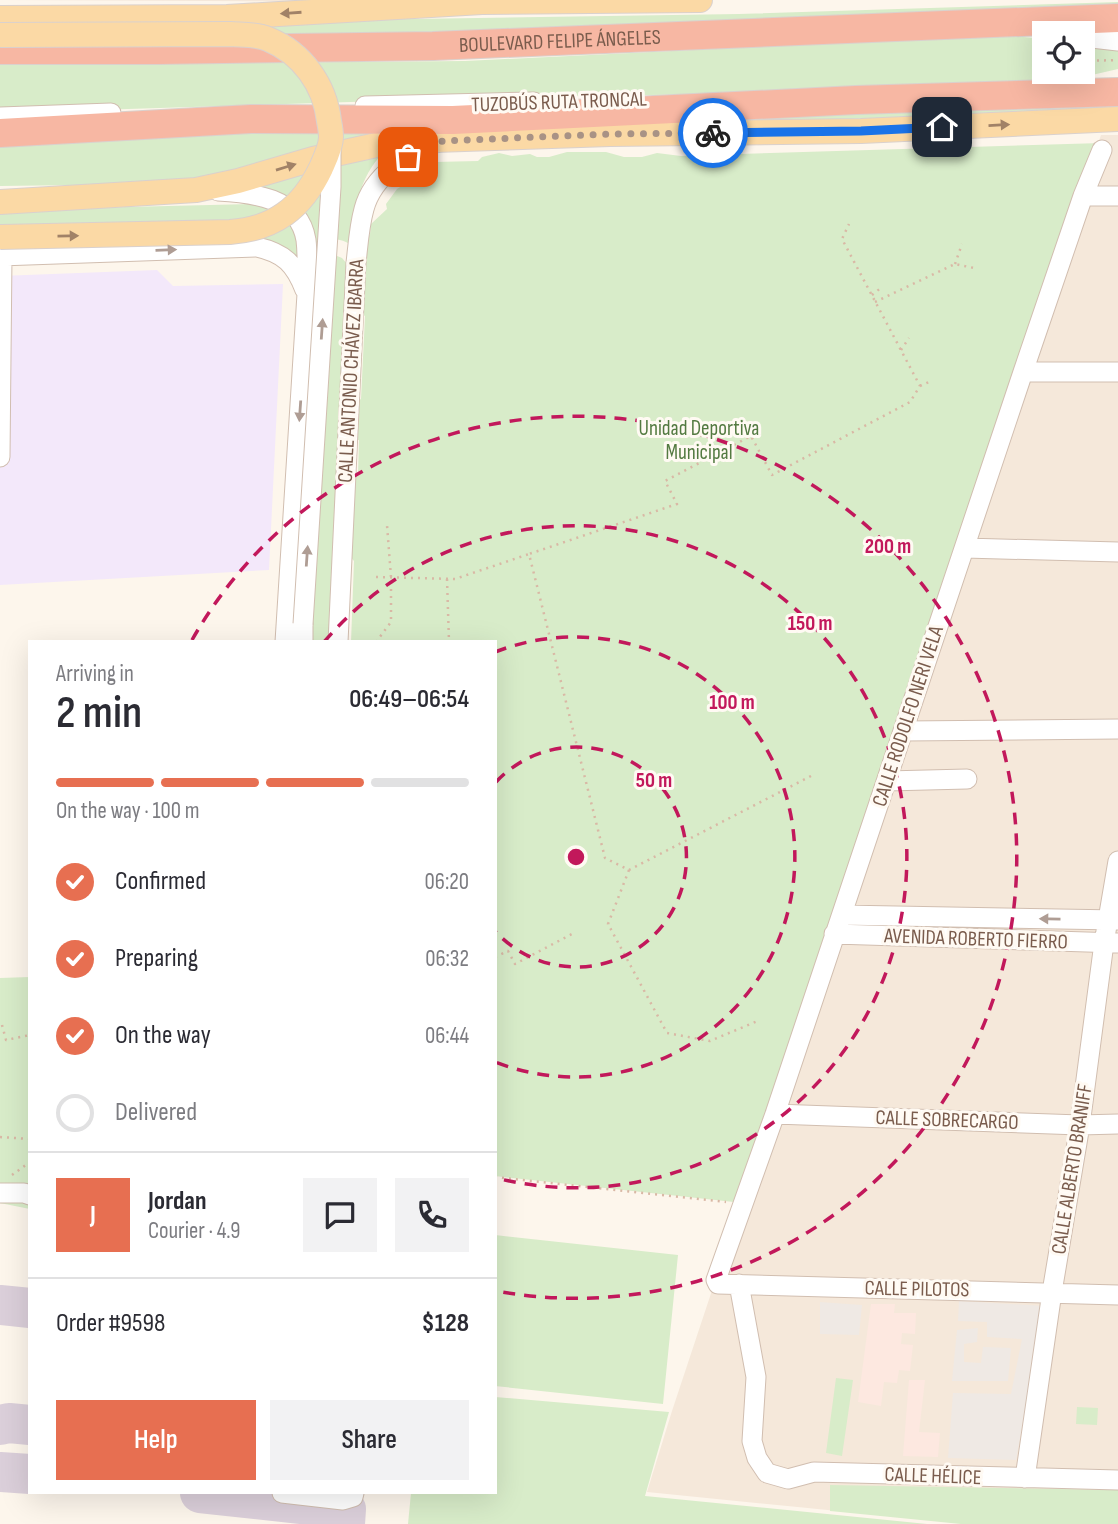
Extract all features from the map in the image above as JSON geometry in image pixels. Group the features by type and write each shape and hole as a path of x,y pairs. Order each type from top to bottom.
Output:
{"highway":[{"name":"BOULEVARD FELIPE ÁNGELES","path":"0,50 433,46 1118,18"},
{"path":"0,133 251,119 453,120 1118,89"}],"main road":[{"name":"BOULEVARD FELIPE ÁNGELES","path":"0,18 72,9 226,9 484,1 700,0"},
{"path":"0,35 230,34 266,38 293,54 312,75 324,97 331,138 325,160 307,192 288,212 262,227 245,231 1,250"},
{"path":"542,116 610,134"},
{"path":"0,202 196,190 313,159 405,141 610,134 861,131 1118,118"}],"street":[{"path":"0,62 96,64 461,57 1118,26"},
{"path":"1004,31 1032,33"},
{"path":"1095,38 1118,40"},
{"name":"TUZOBÚS RUTA TRONCAL","path":"0,117 1066,87 1118,77"},
{"path":"1066,87 1118,89"},
{"path":"303,633 331,187 331,138"},
{"name":"CALLE ANTONIO CHÁVEZ IBARRA","path":"338,640 356,263 364,208 381,178 422,148 443,141"},
{"name":"CALLE RODOLFO NERI VELA","path":"717,1282 1023,372 1083,196 1102,150"},
{"path":"196,190 265,196 280,203 293,214 305,237 307,294 285,640"},
{"path":"1083,196 1118,196"},
{"path":"0,457 1,250 257,247 270,250 290,262 299,274 307,294"},
{"path":"307,266 316,253 332,247 347,253 356,263"},
{"path":"1023,372 1118,372"},
{"path":"965,548 1118,552"},
{"path":"904,731 1118,729"},
{"path":"887,781 967,779"},
{"name":"CALLE ALBERTO BRANIFF","path":"1025,1478 1052,1292 1111,943 1118,861"},
{"name":"AVENIDA ROBERTO FIERRO","path":"842,915 1113,920"},
{"name":"AVENIDA ROBERTO FIERRO","path":"834,934 1111,943"},
{"name":"CALLE SOBRECARGO","path":"775,1114 1080,1125 1118,1124"},
{"path":"5,1185 28,1194"},
{"name":"CALLE PILOTOS","path":"717,1282 1118,1295"},
{"name":"CALLE HÉLICE","path":"739,1284 756,1377 752,1441 757,1458 767,1472 788,1479 814,1472 1118,1480"},
{"path":"291,1494 343,1500 353,1497 354,1494"}],"path":[{"path":"1095,61 1118,60"},
{"path":"849,224 842,239 919,386"},
{"path":"955,264 962,244"},
{"path":"875,302 955,264 974,268"},
{"path":"872,295 882,287"},
{"path":"901,350 909,338"},
{"path":"376,577 455,579 677,504 665,481 751,436 772,475 910,402 919,386 931,381"},
{"path":"378,640 391,622 387,525"},
{"path":"529,554 605,858 629,870"},
{"path":"447,579 449,640"},
{"path":"760,1020 710,1041 667,1033 608,924 629,870 811,776"},
{"path":"497,956 508,951 515,964 572,934"},
{"path":"2,1025 6,1040 28,1035"},
{"path":"0,1137 28,1139"},
{"path":"5,1185 28,1164"},
{"path":"497,1177 744,1204"}],"shaded area":[{"path":"0,0 418,0 375,2"},
{"path":"1101,135 1118,135 1118,1524 969,1524 647,1492 804,1013"},
{"path":"157,270 173,286 283,284 269,570 0,585 0,276"},
{"path":"959,1301 1044,1306 1016,1460 948,1458 953,1393 1011,1394 1022,1339 987,1337 987,1322 958,1321"},
{"path":"820,1302 862,1305 859,1335 820,1334"},
{"path":"871,1304 895,1304 894,1313 916,1313 915,1334 902,1333 901,1344 913,1345 910,1371 899,1370 897,1383 884,1382 881,1406 858,1402"},
{"path":"978,1328 977,1342 964,1344 964,1362 981,1363 983,1347 1011,1348 1008,1381 952,1381 957,1330"},
{"path":"909,1380 925,1380 919,1432 940,1433 938,1457 903,1456"}],"green space":[{"path":"1118,2 1118,8 740,25 236,38 275,18 412,19 739,14"},
{"path":"1003,35 1032,38 1032,84 1035,84 883,91 479,98 0,113 0,65 465,61"},
{"path":"1095,44 1118,46 1118,69 1095,74"},
{"path":"1118,107 1118,111 646,125 646,118"},
{"path":"381,131 206,179 0,186 0,136"},
{"name":"Unidad Deportiva Municipal","path":"1102,143 743,1203 497,1176 497,640 351,640 354,561 348,554 355,476 358,473 359,440 354,440 357,401 361,399 365,316 360,313 371,224 387,209 386,204 397,189 417,176 423,166 431,161 478,161 482,157 499,153 549,157 567,152 606,152 624,157 642,157 657,153 681,156 713,155 727,150 739,154"},
{"path":"384,152 368,173 359,195 351,245 334,240 317,244 253,186"},
{"path":"252,204 269,208 290,223 295,233 299,258 0,230 0,210"},
{"path":"332,257 342,258 349,266 330,640 310,640"},
{"path":"28,977 28,1209 0,1203 0,978"},
{"path":"497,1235 678,1255 663,1404 497,1386"},
{"path":"836,1378 853,1380 842,1456 826,1453"},
{"path":"497,1397 669,1412 645,1496 927,1524 408,1524 411,1494 497,1494"},
{"path":"1077,1407 1098,1408 1097,1425 1076,1424"},
{"path":"830,1485 1118,1490 1118,1524 961,1524 830,1511"}],"taxiway":[{"path":"0,1305 28,1308"},
{"path":"0,1425 28,1425"},
{"path":"0,1472 28,1474"},
{"path":"209,1494 346,1509 345,1524"}],"way so far":[{"path":"408,157 422,148 443,141 713,133"}],"route":[{"path":"713,133 942,127"}]}
